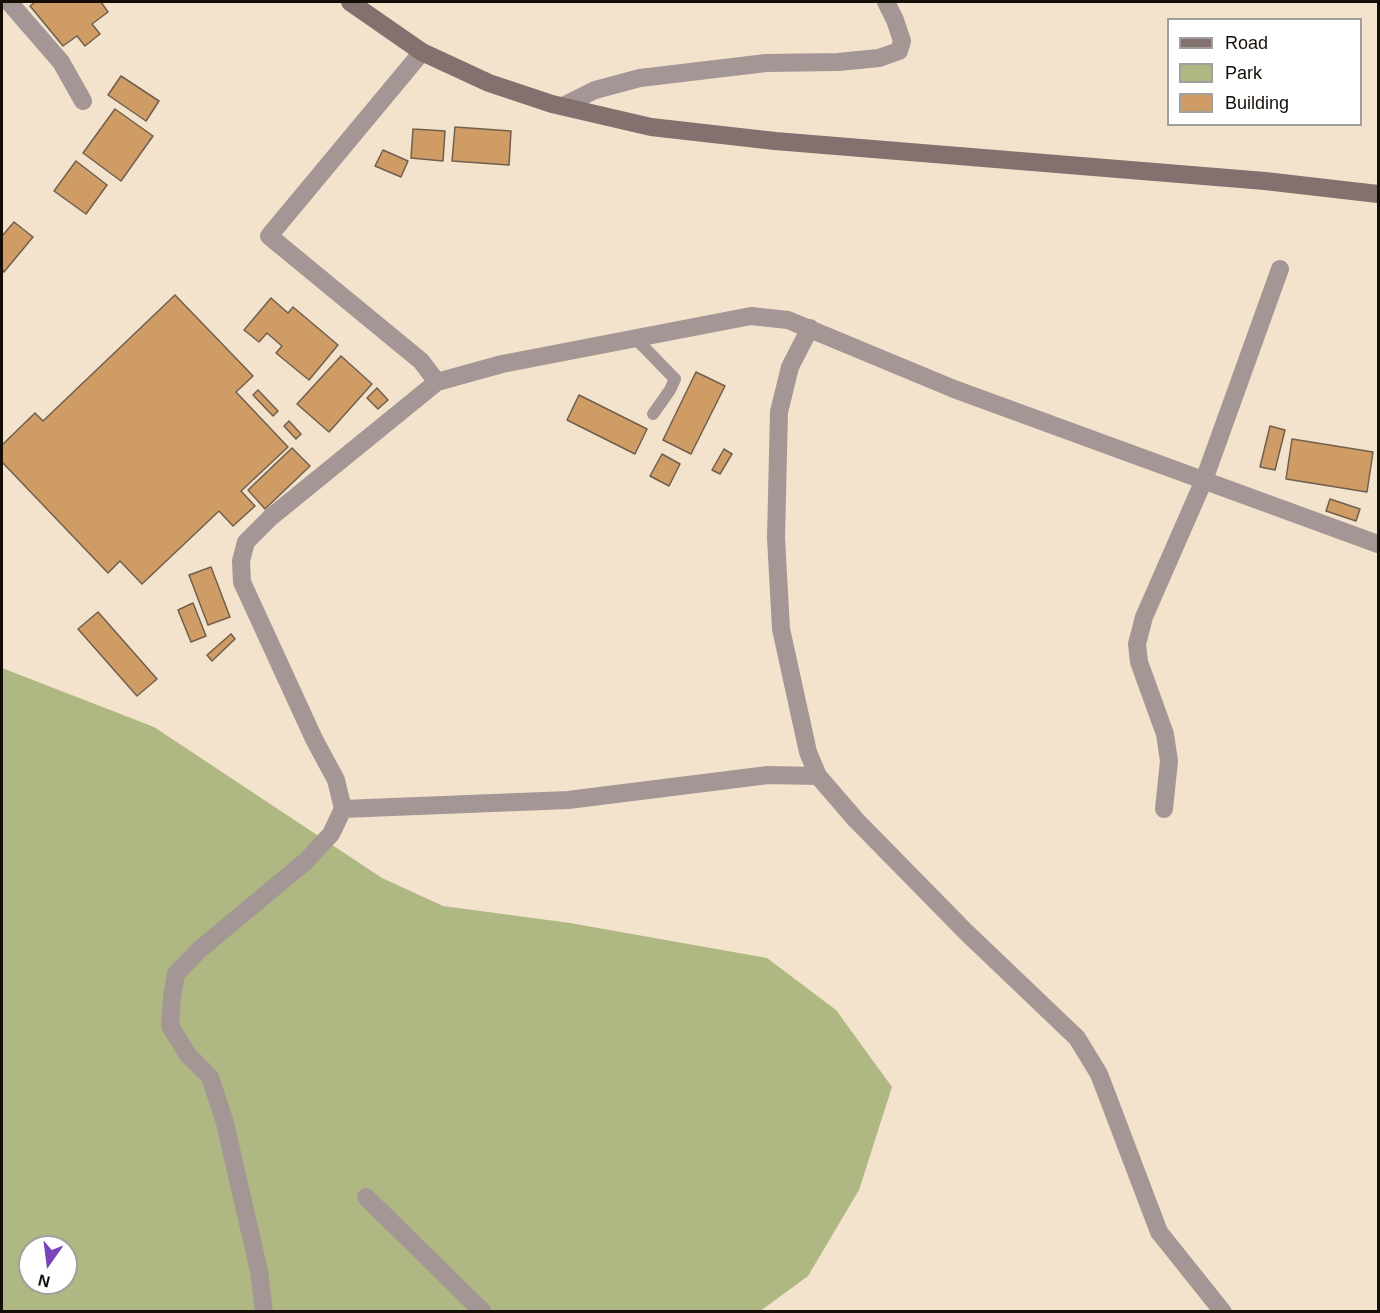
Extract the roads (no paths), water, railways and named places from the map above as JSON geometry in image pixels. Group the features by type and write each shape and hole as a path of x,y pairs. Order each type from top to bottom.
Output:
{"street":[{"path":"9,2 61,62 83,100"},
{"path":"350,2 422,52 489,82 563,106 651,127 775,141 1265,180 1378,194"},
{"path":"563,106 595,90 640,78 766,63 838,62 879,58 899,51 902,40 886,2"},
{"path":"422,52 269,236 421,361 436,382"},
{"path":"1164,809 1169,761 1165,734 1139,662 1137,644 1144,617 1204,480 1280,268"},
{"path":"264,1311 259,1271 225,1123 210,1077 188,1055 170,1026 172,997 176,974 199,950 306,861 331,834 343,809 336,780 314,739 242,582 241,561 246,542 271,517 436,382 502,364 751,316 788,320 954,389 1378,544"},
{"path":"810,328 790,367 779,412 776,538 781,630 808,752 818,776 856,820 966,932 1077,1038 1100,1074 1159,1232 1223,1311"},
{"path":"343,809 568,800 768,775 818,776"},
{"path":"366,1197 483,1311"}],"lane":[{"path":"636,339 675,379 670,390 652,414"}]}
